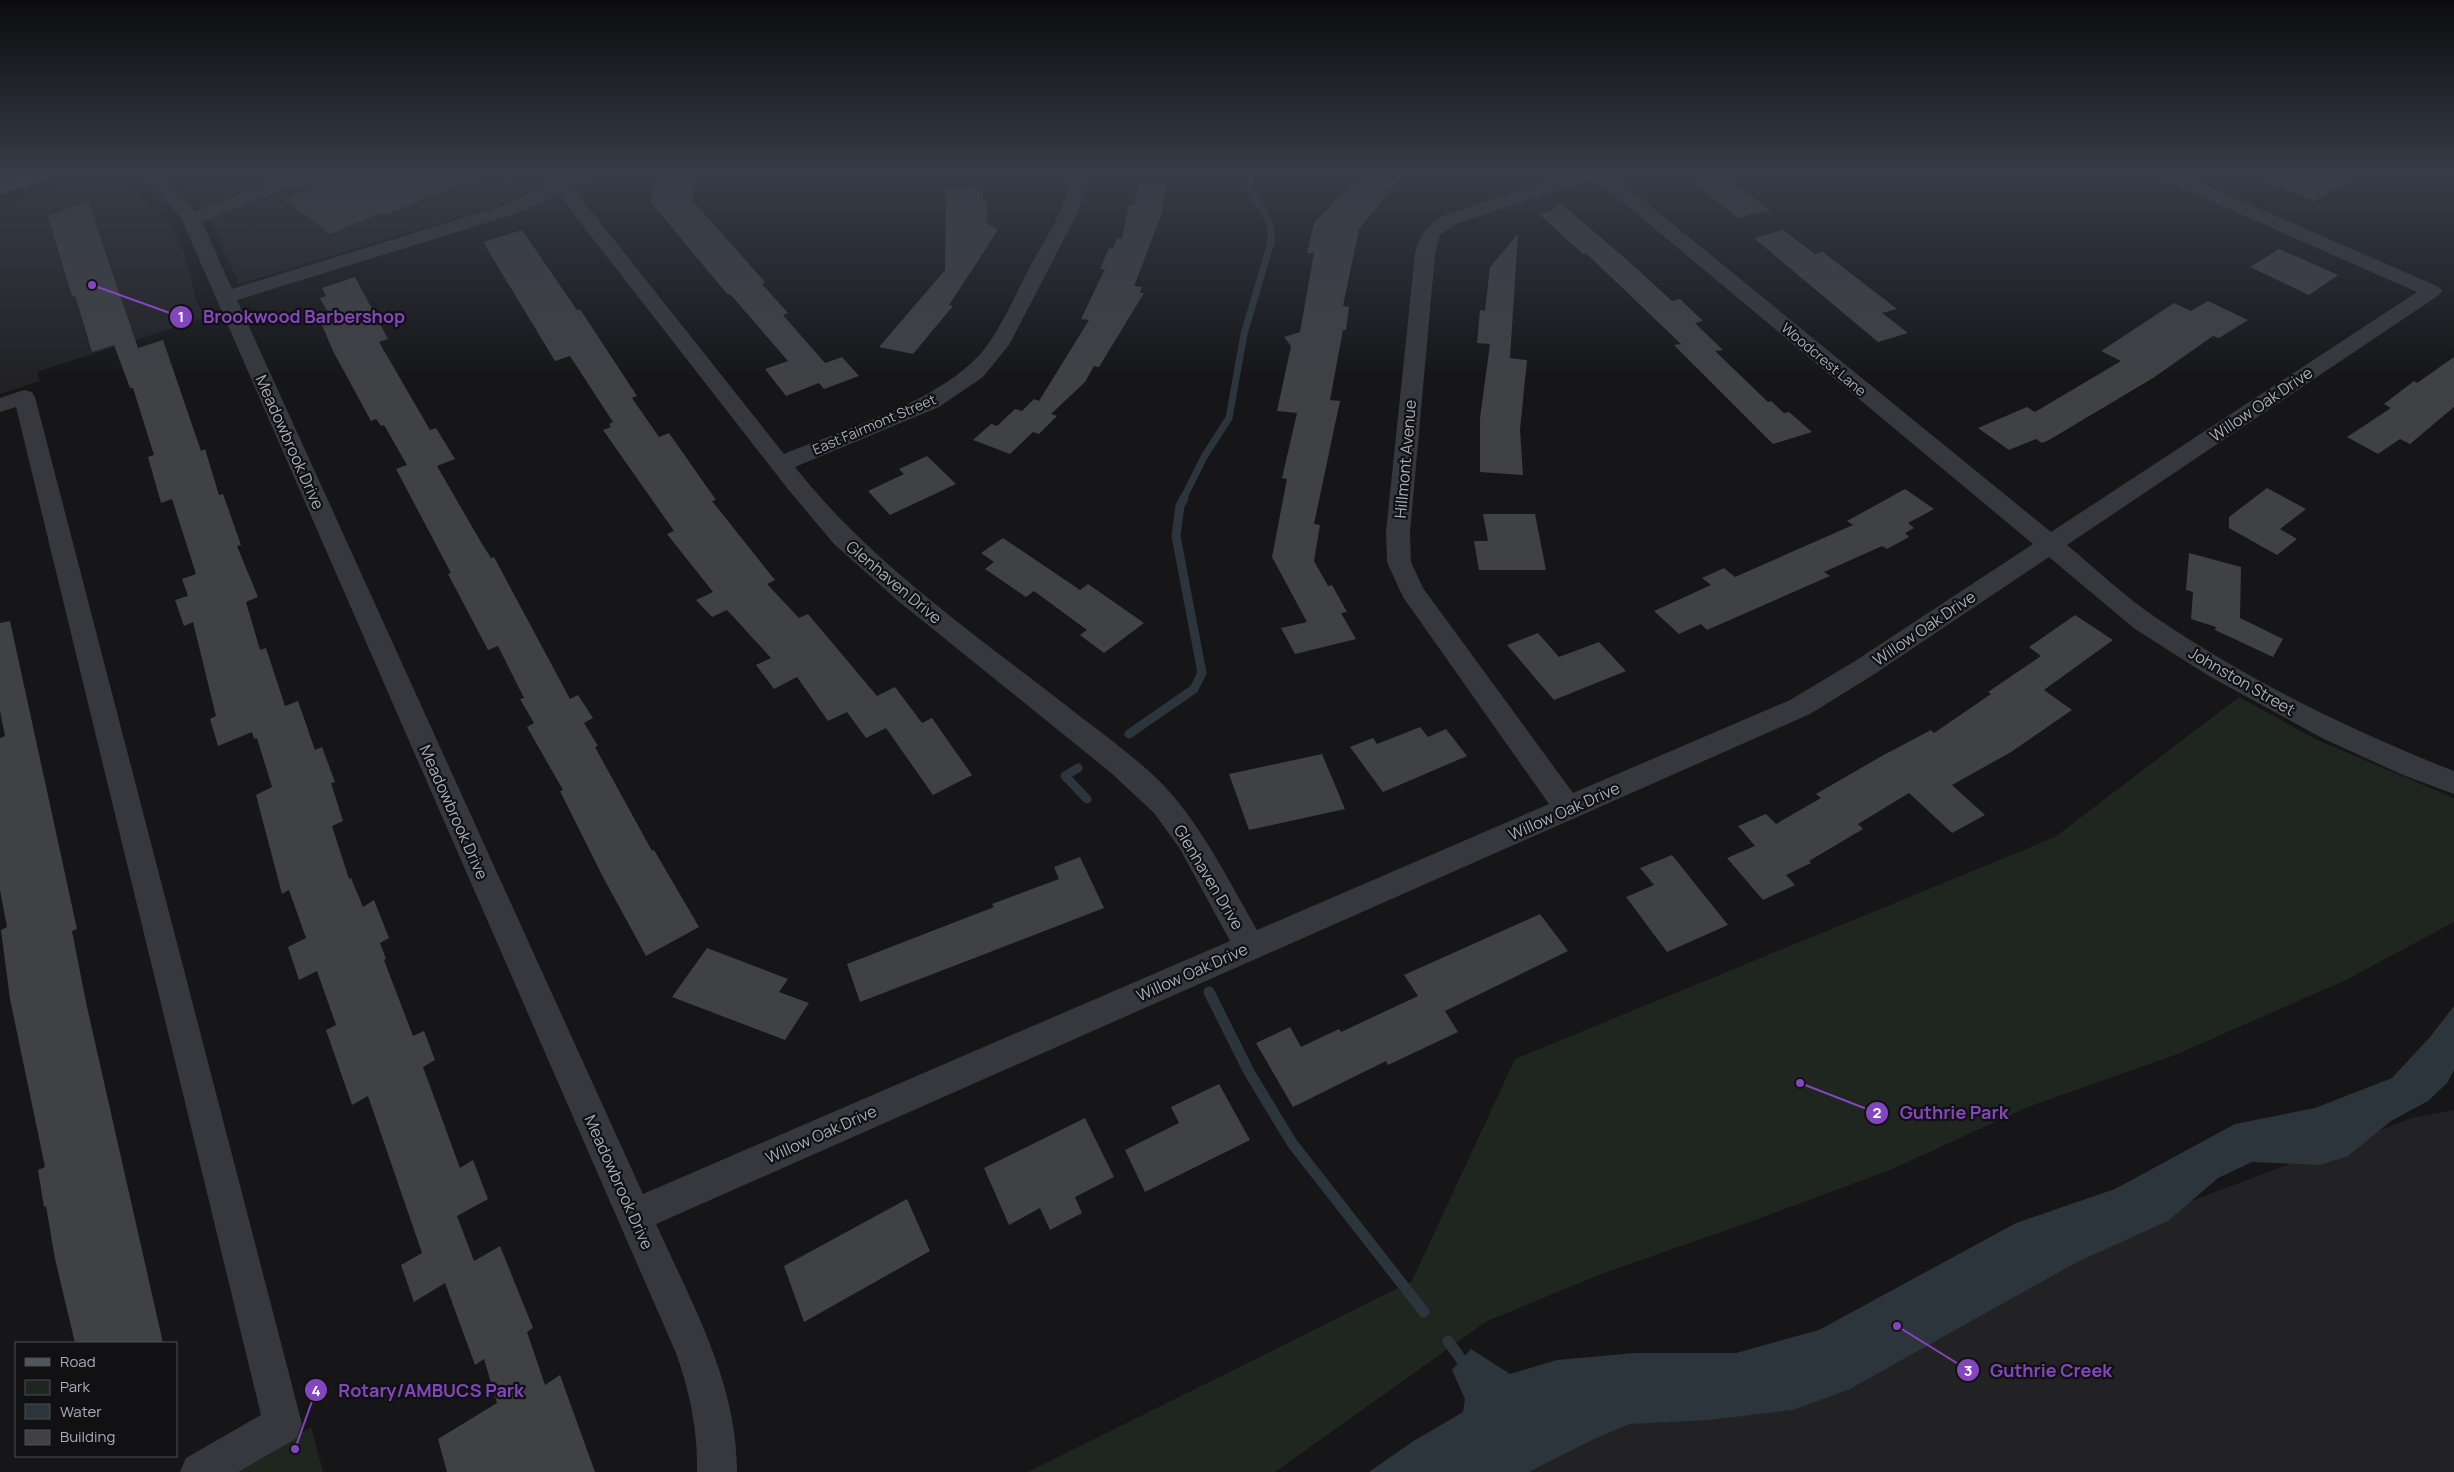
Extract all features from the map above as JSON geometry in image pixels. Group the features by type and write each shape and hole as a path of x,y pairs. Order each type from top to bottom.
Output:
{"street":[{"name":"Meadowbrook Drive","path":"200,241 694,1350 711,1397 716,1434 717,1472"},
{"path":"226,297 410,241"},
{"name":"Glenhaven Drive","path":"605,241 780,464 830,524 873,566 1120,764 1158,800 1190,840 1250,947"},
{"name":"East Fairmont Street","path":"780,464 930,402 975,372 998,345 1054,241"},
{"name":"Hillmont Avenue","path":"1429,241 1425,254 1398,532 1399,562 1412,591 1568,809"},
{"name":"Woodcrest Lane","path":"1681,241 2049,546"},
{"name":"Willow Oak Drive","path":"634,1216 1777,718 1822,695 2432,291 2317,241"},
{"path":"0,404 24,397 284,1424 200,1472"},
{"name":"Johnston Street","path":"2049,546 2144,622 2230,676 2349,739 2454,783"}],"shaded area":[{"path":"0,241 178,241 187,261 196,299 204,318 37,372 40,381 0,394"},
{"path":"219,241 382,241 239,284"},
{"path":"2454,1110 2454,1472 1452,1472 1562,1414 1767,1401 2146,1218 2412,1118"}],"green space":[{"path":"2239,697 2315,739 2454,798 2454,922 2346,980 2175,1055 2028,1107 1890,1170 1604,1273 1487,1321 1275,1472 1028,1472 1412,1281 1515,1059 2055,837"},
{"path":"311,1427 323,1472 235,1472"}],"water":[{"path":"2454,1006 2454,1070 2447,1083 2428,1101 2391,1121 2348,1156 2320,1165 2252,1162 2218,1178 2168,1221 2077,1262 1848,1390 1792,1410 1709,1420 1629,1424 1590,1441 1529,1472 1369,1472 1412,1442 1463,1412 1465,1399 1452,1370 1471,1349 1510,1374 1557,1360 1635,1353 1736,1353 1819,1330 2016,1223 2115,1189 2235,1124 2315,1108 2392,1078 2430,1037"}],"building":[{"path":"55,241 102,241 138,348 163,340 201,451 205,449 219,495 223,494 241,545 237,546 258,597 246,602 260,650 266,648 285,706 298,701 315,750 322,747 335,782 331,783 343,821 332,826 349,879 351,878 363,907 374,900 389,938 380,943 386,959 384,960 413,1036 424,1031 435,1060 423,1067 460,1168 473,1160 488,1199 457,1216 474,1261 500,1246 533,1328 527,1332 545,1385 560,1375 595,1472 447,1472 438,1439 497,1403 484,1359 475,1365 445,1283 414,1302 401,1265 422,1253 368,1096 352,1105 326,1030 336,1025 317,971 299,980 288,947 306,938 289,890 282,894 256,795 272,787 257,738 254,739 252,732 218,746 210,719 216,716 193,622 184,626 175,600 188,596 182,579 196,574 172,499 161,503 148,457 154,455 133,388 130,388 114,345 92,352 75,295 72,296"},
{"path":"529,241 577,310 580,309 637,396 632,398 659,437 669,433 716,500 712,501 775,580 767,584 799,618 808,614 877,696 895,687 922,723 932,718 972,775 933,795 886,728 866,738 847,712 828,721 797,677 774,689 756,665 771,658 727,610 712,617 696,600 713,592 667,534 674,531 603,430 611,427 609,424 613,422 570,356 555,361 483,242"},
{"path":"683,241 728,241 765,282 762,284 788,313 783,315 825,363 842,357 859,376 824,389 819,383 786,396 765,369 788,361 730,294 728,295"},
{"path":"945,241 991,241 949,305 953,306 913,354 879,347 945,270"},
{"path":"1116,241 1151,241 1134,286 1142,287 1140,293 1144,293 1099,367 1094,366 1085,382 1051,414 1057,416 1039,434 1033,432 1010,454 973,440 991,424 997,426 1015,409 1022,411 1034,399 1039,401 1089,320 1081,319 1105,269 1100,269 1109,248 1113,248"},
{"path":"1310,241 1357,241 1343,306 1349,307 1346,330 1343,330 1330,400 1340,401 1314,524 1320,525 1314,561 1328,586 1332,585 1347,612 1341,613 1356,639 1295,654 1281,628 1307,622 1272,557 1287,479 1282,478 1297,413 1277,411 1291,346 1284,337 1300,332 1314,253 1307,253"},
{"path":"1512,241 1518,241 1510,358 1527,360 1520,430 1523,475 1480,472 1480,418 1490,344 1477,343 1480,310 1485,311 1490,267"},
{"path":"1568,241 1604,241 1672,301 1680,299 1703,321 1695,323 1723,350 1715,351 1768,402 1771,401 1784,413 1789,412 1812,432 1773,444 1674,345 1681,344 1586,253 1583,254"},
{"path":"1757,241 1797,241 1815,254 1823,252 1897,309 1882,313 1908,333 1878,342"},
{"path":"2279,249 2338,275 2309,295 2250,267"},
{"path":"355,277 388,339 379,342 430,430 436,428 455,459 437,466 482,544 491,558 494,557 570,699 578,695 593,718 584,723 598,746 595,747 652,851 654,850 699,927 646,956 603,877 560,791 563,790 527,727 534,723 520,699 524,698 498,646 488,650 448,574 451,573 396,469 407,465 384,425 381,426 376,419 371,421 333,351 319,318 329,315 320,298 326,296 322,288"},
{"path":"2208,301 2248,320 2219,338 2213,336 2153,378 2049,440 2042,443 2036,439 2009,450 1978,428 2027,407 2035,412 2121,361 2101,351 2174,303 2191,311"},
{"path":"2454,357 2454,407 2410,444 2400,439 2378,454 2347,437 2391,408 2384,404 2414,381 2417,383"},
{"path":"927,456 956,484 890,515 868,491 904,474 899,469"},
{"path":"2267,488 2306,509 2280,529 2297,539 2277,555 2229,528 2229,517"},
{"path":"1905,489 1934,509 1908,523 1914,528 1905,533 1909,537 1887,549 1882,546 1824,572 1830,576 1707,630 1701,624 1679,634 1654,611 1711,585 1702,578 1724,568 1735,577 1853,525 1847,521"},
{"path":"1483,514 1535,514 1546,570 1479,570 1474,541 1488,541"},
{"path":"1003,538 1080,590 1088,584 1144,623 1104,653 1080,635 1087,630 1034,591 1026,597 985,569 994,562 981,553"},
{"path":"2189,553 2241,567 2240,618 2283,639 2273,657 2215,630 2216,627 2191,619 2193,592 2186,590"},
{"path":"2075,615 2113,640 2044,690 2072,710 2011,752 1952,785 1985,815 1952,833 1909,793 1858,824 1863,829 1809,861 1811,863 1786,875 1795,885 1763,900 1727,858 1755,846 1738,826 1766,814 1776,824 1821,798 1816,794 1880,757 1931,730 1934,733 1991,694 1988,692 2041,656 2029,647"},
{"path":"10,621 77,929 72,931 87,1007 163,1342 75,1342 55,1259 38,1170 45,1167 10,999 1,930 7,927 0,890 0,738 5,736 0,711 0,623"},
{"path":"1538,633 1559,657 1599,642 1626,671 1554,700 1507,645"},
{"path":"1420,727 1428,737 1446,729 1467,756 1383,792 1350,747 1373,738 1377,744"},
{"path":"1322,754 1345,809 1249,830 1229,774"},
{"path":"1672,855 1728,925 1667,952 1626,897 1654,885 1640,868"},
{"path":"1080,857 1104,908 860,1002 847,964 994,907 992,904 1059,879 1054,867"},
{"path":"1540,914 1568,951 1445,1011 1458,1032 1388,1065 1386,1061 1293,1107 1256,1043 1290,1027 1301,1047 1339,1029 1341,1032 1418,996 1404,975"},
{"path":"707,948 788,979 779,992 809,1003 785,1040 672,997"},
{"path":"1219,1084 1250,1140 1145,1192 1125,1150 1179,1123 1171,1107"},
{"path":"1085,1118 1114,1177 1075,1197 1082,1213 1050,1230 1040,1208 1009,1225 984,1168"},
{"path":"907,1199 930,1251 804,1322 784,1266"}],"waterway":[{"path":"1183,499 1204,457 1229,418 1244,334 1271,241"},
{"path":"1129,734 1194,689 1202,673 1176,536 1180,506 1184,498"},
{"path":"1078,768 1065,776 1087,799"},
{"path":"1209,992 1249,1072 1292,1143 1424,1312"},
{"path":"1448,1341 1468,1369"}],"place":[{"name":"Brookwood Barbershop","path":"92,285"},
{"name":"Guthrie Park","path":"1800,1083"},
{"name":"Guthrie Creek","path":"1897,1326"},
{"name":"Rotary/AMBUCS Park","path":"295,1449"}]}
